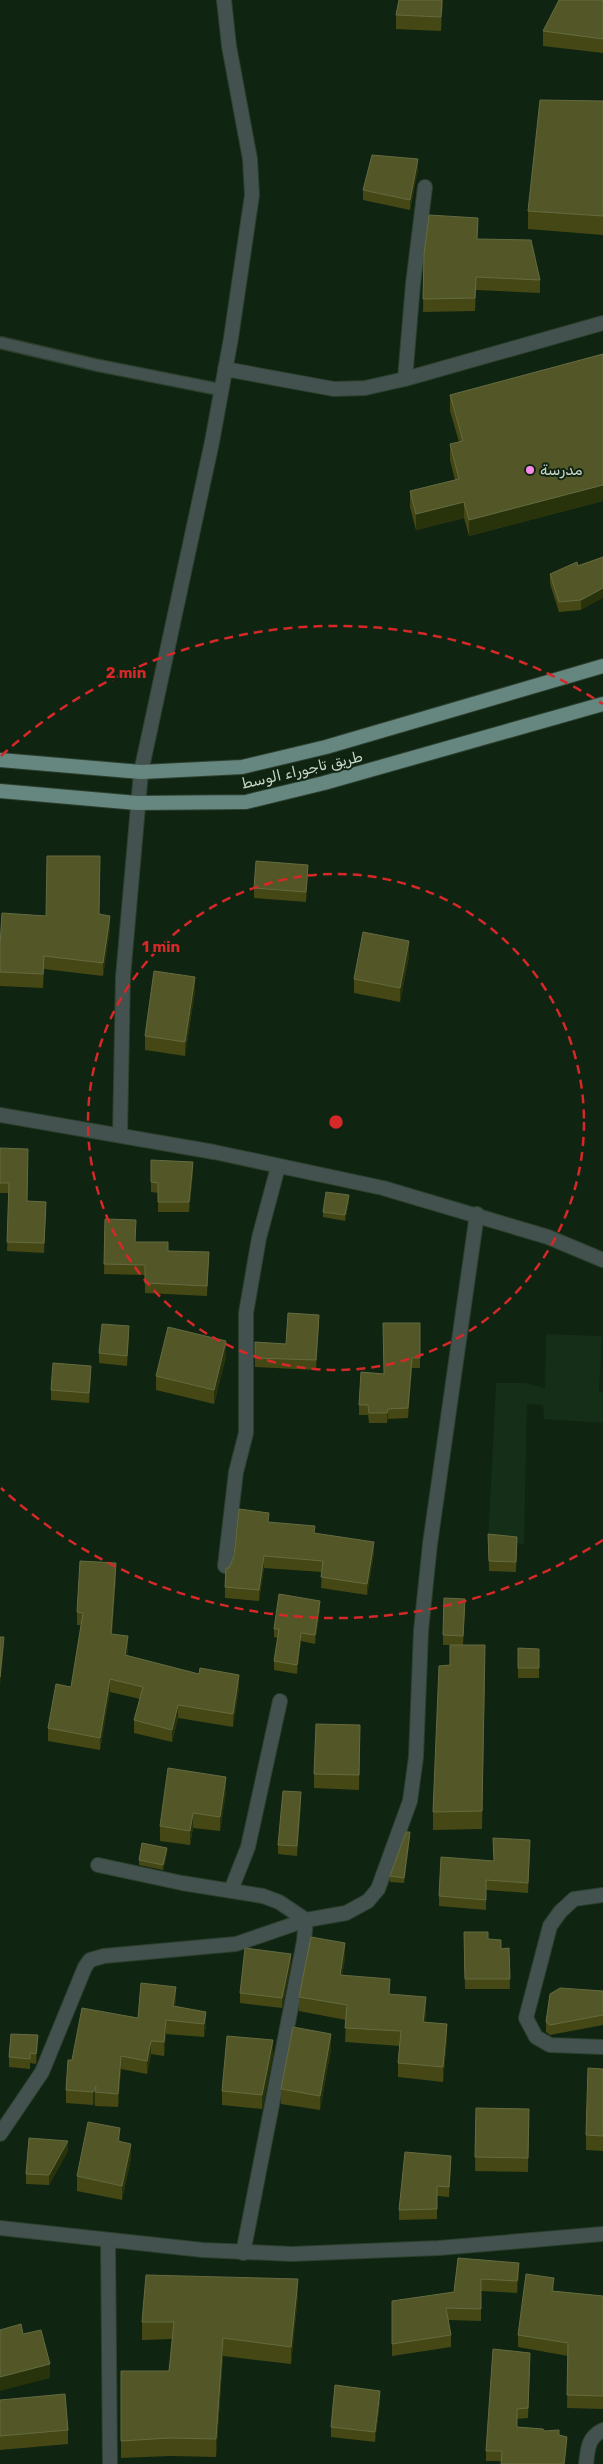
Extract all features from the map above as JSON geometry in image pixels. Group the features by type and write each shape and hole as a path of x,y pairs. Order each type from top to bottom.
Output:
{"main road":[{"path":"0,760 141,772 242,767 326,747 603,666"},
{"name":"طريق تاجوراء الوسط","path":"0,791 137,803 246,802 324,783 603,704"}],"street":[{"path":"120,1135 123,976 141,772 181,592 222,390 252,195 250,159 224,0"},
{"path":"405,379 413,284 426,187"},
{"path":"225,369 334,389 365,388 405,379 603,324"},
{"path":"0,1116 120,1135 383,1188 477,1214 548,1237 603,1260"},
{"path":"225,1566 236,1472 246,1432 246,1307 259,1238 278,1167"},
{"path":"0,2134 42,2072 85,1966 90,1960 120,1954 236,1944 306,1920 346,1913 368,1901 378,1889 410,1801 416,1757 420,1631 429,1554 477,1214"},
{"path":"232,1890 248,1847 280,1701"},
{"path":"98,1865 182,1883 232,1890 279,1902 306,1920"},
{"path":"603,1895 574,1899 560,1912 550,1926 526,2018 536,2037 550,2045 603,2047"},
{"path":"243,2254 304,1941 306,1920"},
{"path":"0,2228 108,2242 243,2254 439,2248 603,2234"},
{"path":"108,2242 110,2464"},
{"path":"586,2464 588,2444 593,2434 603,2430"}],"lane":[{"path":"2,343 96,365 222,390"}],"shaded area":[{"path":"546,1334 602,1336 599,1392 603,1392 603,1423 544,1419 543,1405 527,1404 524,1544 488,1541 496,1383 525,1383 545,1388"}],"building":[{"path":"399,0 442,0 441,17 396,15"},
{"path":"559,0 603,0 603,39 543,31"},
{"path":"540,100 603,101 603,216 528,211"},
{"path":"372,155 418,159 410,200 363,190"},
{"path":"429,215 478,218 477,239 531,240 540,280 476,277 475,298 423,299 424,254"},
{"path":"603,354 603,485 469,520 464,502 416,514 410,491 459,479 450,444 463,441 450,395"},
{"path":"603,557 603,588 581,600 559,602 550,574 577,562 578,566"},
{"path":"47,856 100,856 99,914 110,916 103,963 44,956 43,974 0,972 2,913 46,916"},
{"path":"256,861 308,865 306,892 254,888"},
{"path":"363,932 409,941 400,988 354,979"},
{"path":"154,971 195,977 185,1042 145,1036"},
{"path":"0,1148 28,1149 27,1201 46,1202 44,1243 7,1242 9,1183 0,1183"},
{"path":"151,1160 193,1162 189,1202 158,1202 158,1183 151,1182"},
{"path":"326,1192 349,1195 345,1215 323,1212"},
{"path":"105,1219 136,1220 135,1242 168,1242 168,1251 209,1252 207,1286 145,1283 145,1265 104,1264"},
{"path":"288,1313 319,1315 316,1360 255,1358 255,1342 286,1344"},
{"path":"383,1323 420,1323 420,1358 412,1358 408,1408 388,1409 387,1413 369,1413 368,1405 359,1405 361,1372 384,1374"},
{"path":"102,1324 129,1326 127,1356 99,1353"},
{"path":"168,1327 226,1341 214,1390 156,1376"},
{"path":"53,1363 91,1366 89,1393 51,1390"},
{"path":"239,1509 269,1513 268,1522 315,1526 314,1533 374,1542 367,1584 321,1577 323,1561 264,1556 259,1590 225,1587 226,1568 229,1568 234,1556"},
{"path":"488,1534 517,1537 516,1562 489,1561"},
{"path":"80,1561 116,1563 111,1634 128,1636 125,1655 199,1674 200,1668 239,1675 233,1714 178,1705 172,1730 134,1720 143,1687 110,1679 100,1738 48,1728 56,1684 71,1687 83,1613 77,1612"},
{"path":"279,1594 320,1601 315,1635 301,1633 297,1665 274,1661 279,1629 274,1629"},
{"path":"444,1598 465,1599 463,1636 443,1635"},
{"path":"0,1637 4,1637 0,1677"},
{"path":"450,1645 485,1645 482,1811 433,1812 439,1666 450,1665"},
{"path":"518,1648 539,1649 539,1668 518,1668"},
{"path":"316,1724 360,1725 359,1775 314,1774"},
{"path":"168,1768 226,1777 220,1817 193,1813 190,1831 160,1826"},
{"path":"283,1791 301,1792 297,1846 278,1845"},
{"path":"406,1832 410,1832 404,1878 390,1876"},
{"path":"493,1838 530,1840 528,1883 486,1880 486,1900 439,1896 441,1857 494,1861"},
{"path":"142,1843 167,1848 163,1865 139,1860"},
{"path":"464,1932 488,1932 488,1939 501,1940 501,1949 509,1948 510,1979 465,1979"},
{"path":"311,1937 345,1943 340,1975 390,1979 389,1994 426,1997 423,2022 447,2024 443,2067 398,2063 401,2031 345,2028 347,2005 299,1997"},
{"path":"245,1948 291,1954 282,1998 240,1993"},
{"path":"141,1983 176,1987 173,2006 206,2012 204,2024 166,2020 164,2042 151,2041 147,2061 121,2056 118,2094 95,2092 96,2086 93,2092 66,2090 68,2060 72,2060 82,2008 138,2018"},
{"path":"560,1988 603,1991 603,2015 550,2025 546,2022 550,1994"},
{"path":"293,2027 331,2034 320,2096 281,2089"},
{"path":"11,2034 38,2035 36,2054 30,2053 30,2059 9,2057"},
{"path":"227,2036 273,2040 262,2095 222,2091"},
{"path":"588,2068 603,2069 603,2136 586,2135"},
{"path":"476,2108 529,2109 528,2158 475,2157"},
{"path":"88,2122 120,2128 118,2141 131,2144 122,2186 77,2176"},
{"path":"29,2138 68,2141 49,2175 26,2174"},
{"path":"405,2152 451,2156 449,2187 437,2186 437,2209 399,2210"},
{"path":"458,2258 519,2263 517,2281 481,2279 481,2309 446,2308 451,2335 392,2344 392,2301 454,2292"},
{"path":"526,2274 554,2278 552,2291 603,2296 603,2396 567,2395 568,2343 518,2335"},
{"path":"146,2275 298,2279 291,2347 223,2338 216,2439 170,2438 121,2441 121,2371 169,2371 174,2322 142,2322"},
{"path":"21,2324 23,2334 41,2330 50,2364 0,2377 0,2330"},
{"path":"493,2349 530,2353 528,2408 517,2409 517,2427 543,2429 545,2431 559,2430 559,2435 567,2437 564,2464 501,2464 502,2451 486,2451"},
{"path":"335,2385 380,2391 375,2432 331,2427"},
{"path":"65,2394 68,2430 0,2436 0,2400"}],"place":[{"name":"مدرسة","path":"530,470"}]}
